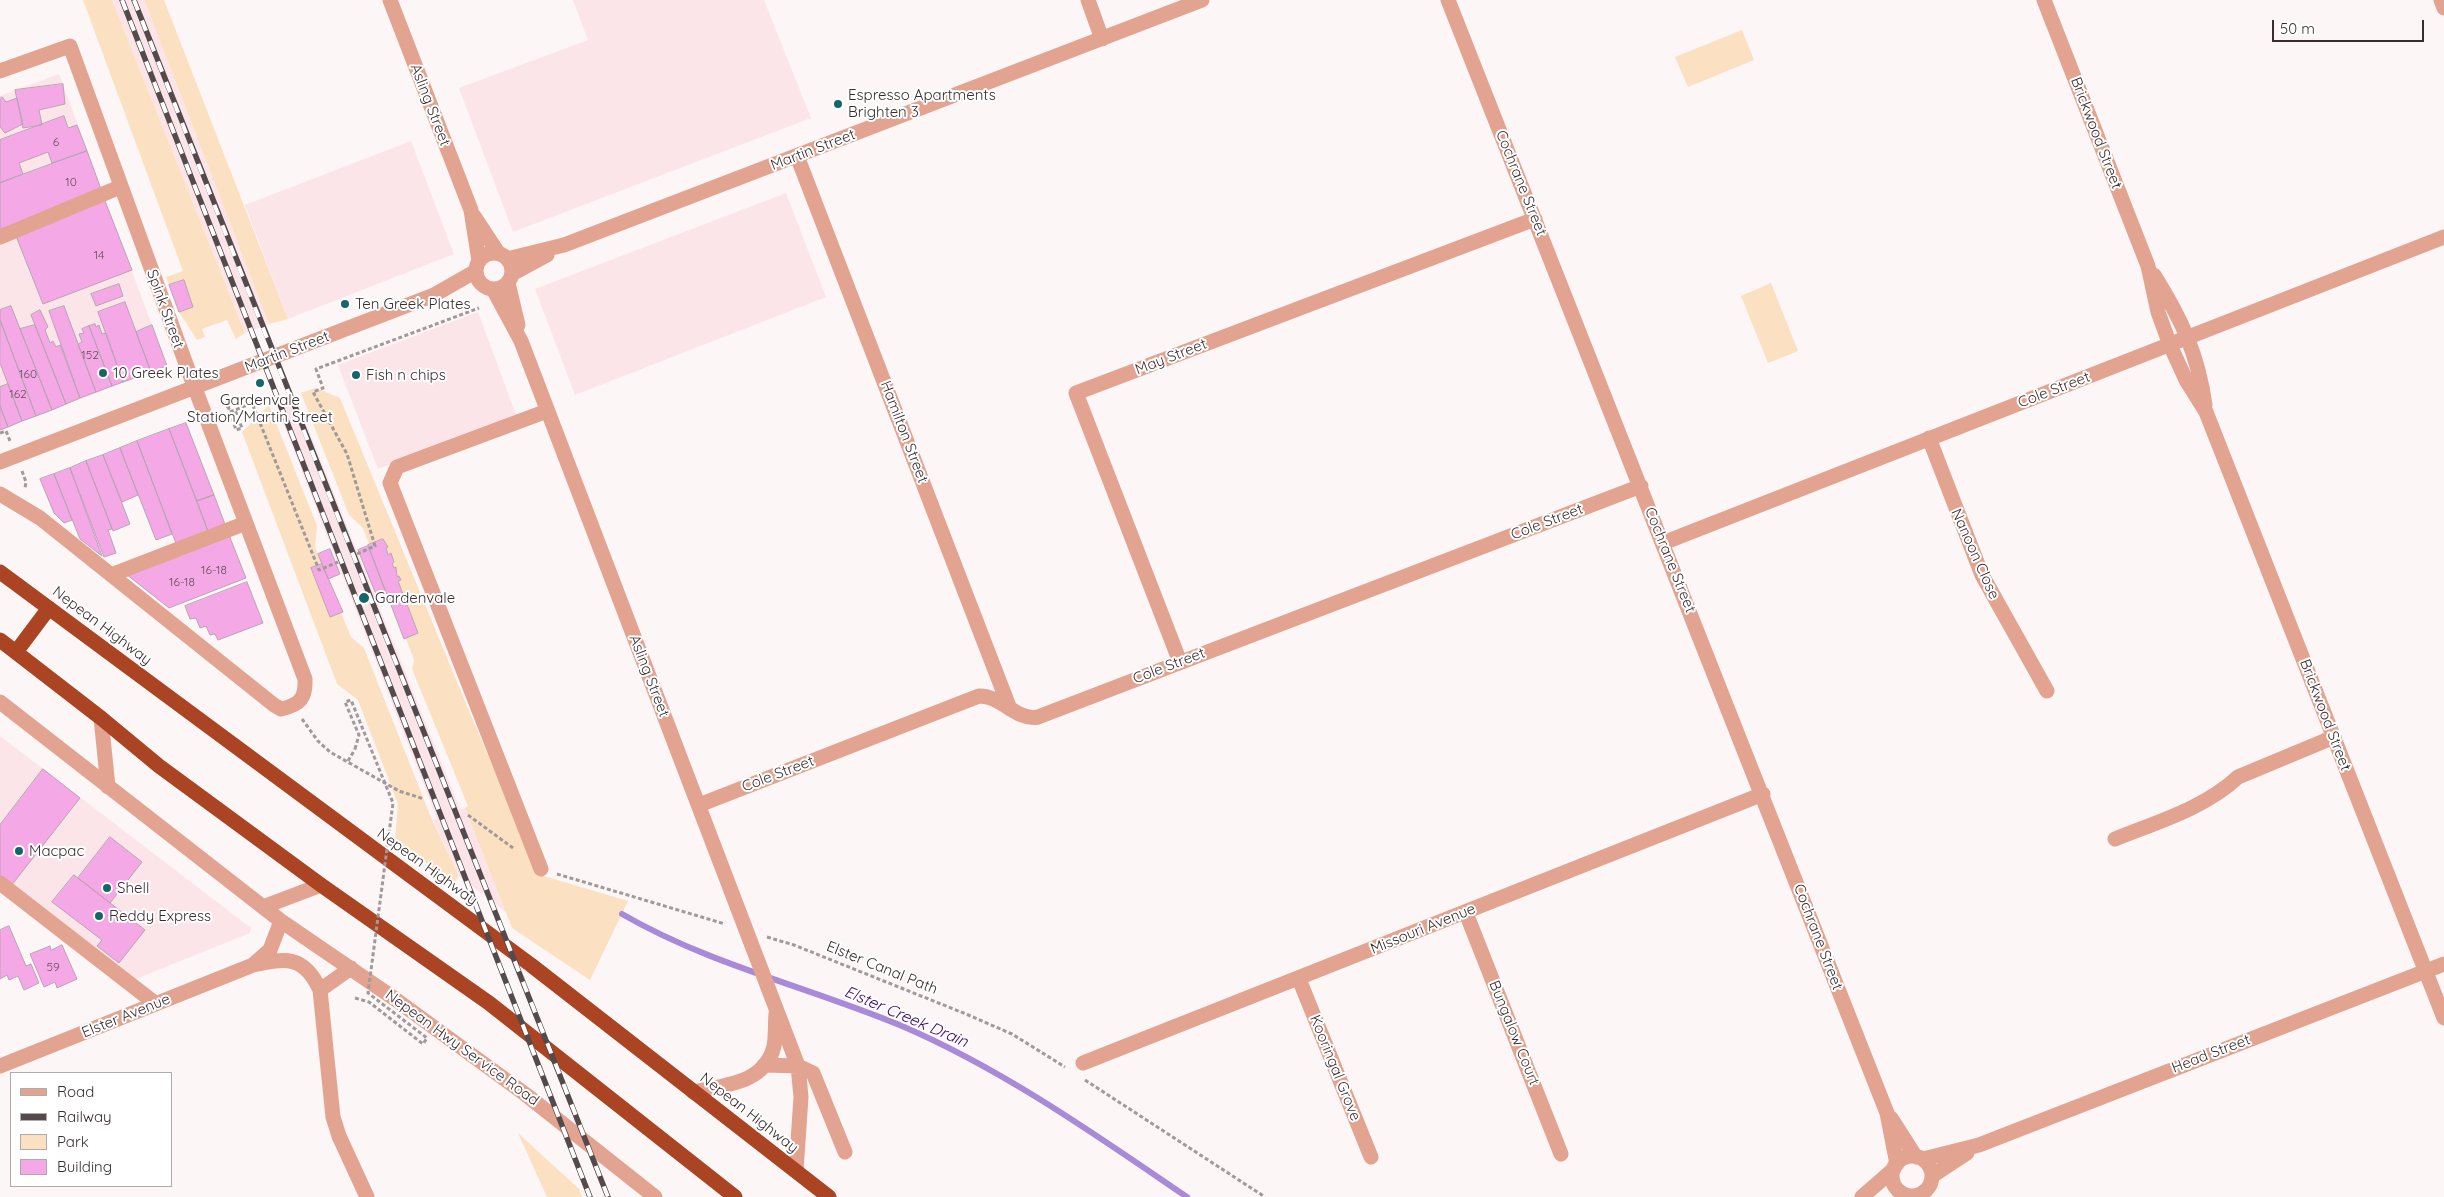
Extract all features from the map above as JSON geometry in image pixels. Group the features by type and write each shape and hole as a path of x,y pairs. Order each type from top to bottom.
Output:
{"highway":[{"name":"Nepean Highway","path":"0,572 531,965 829,1197"},
{"path":"16,652 49,608"},
{"path":"0,640 101,718 159,766 322,885 489,1003 735,1197"}],"street":[{"name":"Asling Street","path":"390,0 471,210 503,256"},
{"path":"1088,0 1102,39"},
{"name":"Martin Street","path":"510,278 564,245 1202,0"},
{"name":"Brickwood Street","path":"2044,0 2148,266 2158,312 2170,345 2186,380 2206,412 2444,1018"},
{"path":"2441,0 2444,8"},
{"name":"Cochrane Street","path":"1450,3 1887,1113 1895,1166"},
{"name":"Spink Street","path":"0,71 70,46 204,415 305,679 305,694 302,700 292,707"},
{"name":"Hamilton Street","path":"797,156 1010,709"},
{"path":"0,237 120,187"},
{"name":"Asling Street","path":"471,210 478,266"},
{"name":"May Street","path":"1180,662 1076,392 1535,219"},
{"name":"Cole Street","path":"1663,543 2444,237"},
{"name":"Martin Street","path":"503,256 564,245"},
{"path":"488,254 503,256 512,268 510,278 498,289 488,287 478,266 488,254"},
{"name":"Martin Street","path":"0,462 434,295 478,266"},
{"name":"Brickwood Street","path":"2148,266 2174,306 2189,338 2200,374 2206,412"},
{"name":"Asling Street","path":"510,278 521,341 798,1066 802,1097 796,1171"},
{"name":"Asling Street","path":"488,287 521,341"},
{"name":"Martin Street","path":"434,295 488,287"},
{"path":"541,869 390,483 397,467 547,411"},
{"name":"Nanoon Close","path":"1928,438 1982,575 2047,691"},
{"name":"Cole Street","path":"699,805 980,696 992,698 1025,716 1038,717 1641,486"},
{"path":"0,494 40,518 274,705 281,709 292,707"},
{"path":"111,575 246,523"},
{"name":"Nepean Hwy Service Road","path":"0,702 281,921 351,968 525,1094 655,1197"},
{"path":"101,718 108,787"},
{"path":"2115,839 2192,807 2229,785 2238,777 2334,738"},
{"name":"Missouri Avenue","path":"1082,1070 1299,979 1762,794"},
{"path":"0,883 156,1004"},
{"path":"263,907 322,885"},
{"name":"Bungalow Court","path":"1466,912 1561,1154"},
{"name":"Elster Avenue","path":"253,965 270,950 281,921"},
{"name":"Elster Avenue","path":"0,1066 253,965 287,960 298,962 307,969 320,990"},
{"name":"Head Street","path":"1920,1158 1979,1145 2444,964"},
{"path":"351,968 320,990 333,1116 367,1197"},
{"name":"Kooringal Grove","path":"1299,979 1371,1157"},
{"name":"Asling Street","path":"693,1092 743,1081 755,1075 764,1065 773,1047 777,1010"},
{"path":"764,1065 798,1066 807,1069 815,1076 845,1152"},
{"name":"Cochrane Street","path":"1887,1113 1920,1158"},
{"name":"Head Street","path":"1930,1187 1979,1145"},
{"path":"1862,1197 1895,1166 1906,1158 1920,1158 1931,1169 1930,1187 1919,1195 1904,1196 1895,1186 1892,1175 1895,1166"}],"path":[{"path":"357,554 375,546 347,454 313,392 323,388 316,369 479,308"},
{"path":"204,415 250,397"},
{"path":"230,412 252,403 319,570 338,562"},
{"path":"228,406 236,430 242,428 235,410"},
{"path":"348,761 355,749 359,735 345,702 351,700 393,802 368,993 427,1038 423,1044 369,1002 355,998"},
{"path":"292,707 318,741 330,752 399,791 424,800"},
{"name":"Elster Canal Path","path":"468,815 476,819 541,869 794,945 1012,1034 1066,1067"},
{"path":"1082,1070 1265,1197"}],"shaded area":[{"path":"112,0 144,0 269,324 245,333"},
{"path":"573,0 764,0 811,118 513,232 459,88 588,40"},
{"path":"59,74 167,366 0,430 0,96"},
{"path":"411,141 454,254 288,319 245,205"},
{"path":"786,193 826,297 575,395 535,289"},
{"path":"478,312 516,415 378,469 338,365"},
{"path":"295,396 460,809 465,808 507,913 459,876 433,820 437,819 275,402"},
{"name":"Shell","path":"0,736 251,928 250,933 136,979 0,875"}],"green space":[{"path":"83,0 112,0 245,333 236,339 227,320 202,329 205,337 197,340 179,312 193,307 184,280 169,285 166,277 183,271"},
{"path":"144,0 164,0 288,319 269,324"},
{"path":"1742,30 1754,60 1688,87 1675,57"},
{"path":"1771,283 1798,351 1768,363 1741,296"},
{"path":"316,388 340,398 469,711 540,875 628,901 590,980 512,928 465,808 468,806 412,669 414,660 406,638 418,633 398,581 401,579 399,576 397,577 396,567 394,568 392,564 394,562 391,554 388,555 386,548 388,547 383,539 369,544 363,528 349,515 301,393"},
{"path":"269,405 317,526 315,547 322,564 311,569 330,617 341,613 351,637 364,648 432,820 459,876 454,883 395,840 398,804 358,700 337,684 242,432"},
{"path":"518,1133 579,1189 582,1197 547,1197"}],"building":[{"path":"63,84 65,104 39,110 42,125 23,128 15,90"},
{"path":"2,97 6,102 17,98 23,124 5,133 0,127 0,99"},
{"path":"64,116 68,128 77,125 87,151 52,163 48,152 19,163 23,174 0,183 0,140"},
{"path":"87,151 101,189 0,230 0,183"},
{"path":"105,201 132,270 43,304 16,236"},
{"path":"184,280 193,307 179,312 169,285"},
{"path":"119,284 123,296 96,306 91,294"},
{"path":"125,302 151,372 123,382 98,312"},
{"path":"11,306 52,410 36,416 0,320 0,310"},
{"path":"64,306 96,392 80,398 49,311"},
{"path":"40,310 48,327 45,330 50,343 53,341 56,347 60,345 80,398 66,404 31,315"},
{"path":"0,320 36,416 22,421 0,363"},
{"path":"95,324 96,327 99,325 102,334 106,333 123,382 112,386 89,326"},
{"path":"35,325 66,404 52,410 20,329"},
{"path":"152,325 167,366 151,372 136,332"},
{"path":"89,326 112,386 96,392 78,344 82,342 79,334 84,333 82,329"},
{"path":"8,384 22,421 8,427 0,406 0,387"},
{"path":"0,406 8,427 0,430"},
{"path":"186,423 214,495 197,501 169,429"},
{"path":"169,429 209,534 177,546 137,441"},
{"path":"137,441 172,534 156,540 120,448"},
{"path":"120,448 138,495 122,502 103,455"},
{"path":"103,455 130,524 113,531 86,461"},
{"path":"86,461 112,529 108,530 116,553 104,557 70,468"},
{"path":"70,468 102,556 80,539 54,474"},
{"path":"54,474 72,520 64,523 54,513 40,479"},
{"path":"214,495 226,527 209,534 197,501"},
{"path":"229,535 246,578 169,608 126,574"},
{"path":"383,539 388,547 386,548 388,555 391,553 394,562 392,564 394,568 396,567 397,577 399,576 401,580 398,581 418,633 404,639 368,545"},
{"path":"368,546 386,593 377,597 358,550"},
{"path":"330,549 340,574 328,579 318,554"},
{"path":"322,564 343,612 330,617 311,568"},
{"path":"247,582 263,623 218,640 215,634 210,635 206,626 200,628 196,618 190,619 185,606"},
{"name":"Macpac","path":"43,769 80,798 11,886 0,877 0,825"},
{"path":"110,837 142,862 110,903 78,878"},
{"name":"Reddy Express","path":"74,875 145,930 119,963 97,946 102,940 52,902"},
{"path":"9,926 26,966 31,964 39,983 24,990 18,976 9,980 7,975 0,979 0,930"},
{"path":"62,945 77,979 57,988 55,982 44,987 30,954 50,946 51,950"}],"waterway":[{"name":"Elster Creek Drain","path":"622,914 690,948 867,1012 940,1043 1049,1105 1187,1197"}],"railway":[{"path":"122,0 590,1197"},
{"path":"134,0 608,1197"}],"place":[{"name":"Espresso Apartments Brighten 3","path":"838,104"},
{"name":"Ten Greek Plates","path":"345,304"},
{"name":"10 Greek Plates","path":"103,373"},
{"name":"Fish n chips","path":"356,375"},
{"name":"Gardenvale Station/Martin Street","path":"260,383"},
{"name":"Gardenvale","path":"364,598"},
{"name":"Macpac","path":"19,851"},
{"name":"Shell","path":"107,888"},
{"name":"Reddy Express","path":"99,916"}]}
